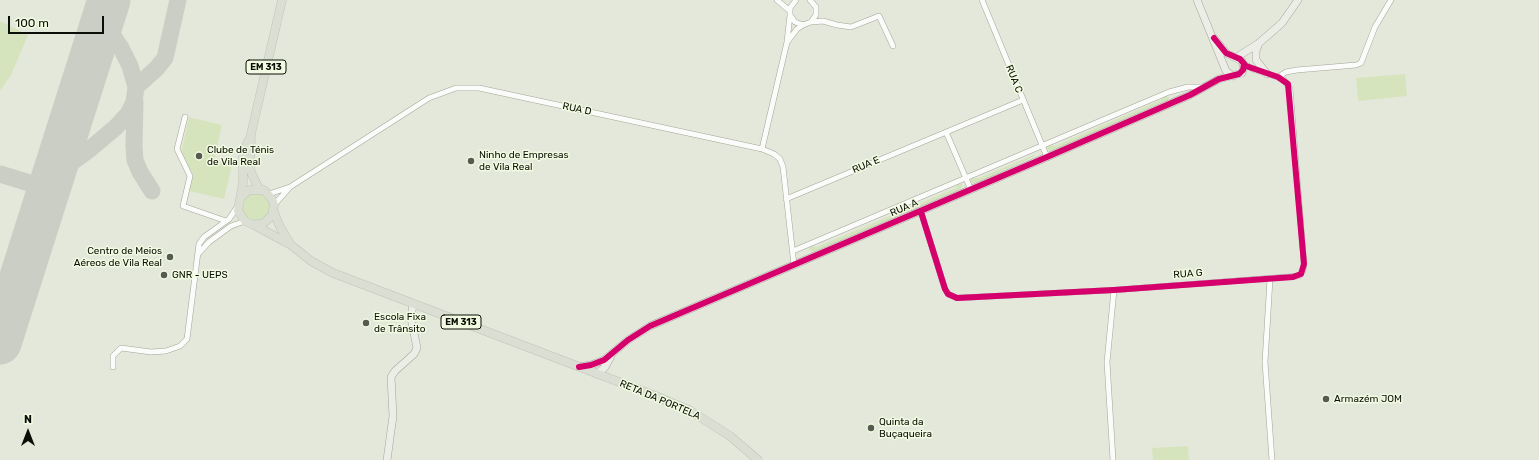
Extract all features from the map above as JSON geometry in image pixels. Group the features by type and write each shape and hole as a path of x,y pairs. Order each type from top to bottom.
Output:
{"main road":[{"name":"EM 313","path":"238,205 241,197 243,156 251,134 282,0"},
{"name":"EM 313","path":"251,134 250,170 259,189"},
{"path":"241,197 249,190 259,189 269,194"},
{"name":"EM 313","path":"269,194 280,227 291,246"},
{"path":"238,205 241,216 245,221"},
{"path":"254,224 259,224 268,220 274,208"},
{"name":"EM 313","path":"245,221 254,224 291,246 311,261 328,270 577,366"},
{"name":"RETA DA PORTELA","path":"577,366 655,395 700,416 730,436 758,460"}],"street":[{"name":"RUA C","path":"982,0 1042,146 1048,157"},
{"path":"1197,0 1228,73 1236,75 1250,72 1267,74"},
{"path":"793,251 1169,92 1191,86 1204,87 1225,67 1228,60 1259,43 1282,23 1298,0"},
{"path":"1214,38 1222,50 1244,64 1278,77 1286,72 1297,70 1356,65 1361,63 1375,27 1391,0"},
{"path":"762,149 787,42 790,13 795,1 778,1"},
{"path":"778,1 790,13 795,22 803,25"},
{"path":"812,1 817,11 828,22"},
{"path":"811,22 817,11"},
{"path":"787,42 795,31 803,25 811,22 828,22 840,26 851,27 879,16 893,46"},
{"path":"1236,75 1243,70 1244,64 1259,43"},
{"path":"1259,43 1256,51 1256,60 1267,74"},
{"name":"RUA A","path":"606,361 615,351 650,326 1048,157 1219,79 1236,75"},
{"name":"RUA G","path":"921,212 945,289 948,294 953,297 965,298 1114,290 1298,276 1303,271 1304,264 1290,89 1286,81 1278,77"},
{"name":"RUA D","path":"290,187 429,98 445,91 461,87 479,88 762,149 774,154 782,163 794,265"},
{"name":"RUA E","path":"786,199 1023,100"},
{"path":"185,117 178,151 190,176 182,204 185,208 226,221"},
{"path":"946,132 970,190"},
{"path":"269,194 290,187"},
{"path":"274,208 290,187"},
{"path":"113,367 114,356 121,348 151,352 166,351 180,346 187,339 199,244 202,239 226,221 238,205"},
{"path":"197,255 209,242 231,226 245,221"},
{"path":"1270,278 1265,362 1272,460"},
{"path":"1113,460 1107,358 1114,290"},
{"path":"387,460 393,416 391,377 394,372 414,354 417,348 411,316 413,304"},
{"path":"577,366 591,365 606,361"},
{"path":"597,374 598,366 606,361"},
{"path":"606,361 609,378"}],"green space":[{"path":"0,21 28,35 11,75 0,91"},
{"path":"1405,74 1407,96 1358,101 1356,78"},
{"path":"1167,95 1169,98 1168,101 1162,102 1051,151 1047,149 1048,145 1055,146 1161,100 1163,96"},
{"name":"Clube de Ténis de Vila Real","path":"189,117 222,125 214,161 232,165 224,199 189,191 193,174 181,153"},
{"path":"1034,155 1035,156 975,184 970,182 971,178 979,178"},
{"path":"957,184 962,184 961,189 813,252 809,250 811,246 817,247 956,188"},
{"path":"256,193 266,197 270,207 266,217 256,221 246,217 242,207 246,197"},
{"path":"1188,446 1189,460 1153,460 1152,448"}],"taxiway":[{"path":"136,87 157,68 165,58 178,0"},
{"path":"54,175 90,149 116,127 128,114 134,102 136,87 130,66 121,48 103,21"},
{"path":"135,102 135,160 140,172 152,191"},
{"path":"0,174 49,189"}],"runway":[{"path":"0,343 109,0"}],"cycle path":[{"path":"921,212 945,289 948,294 957,298 1114,290 1293,277 1301,274 1304,264 1288,84 1278,77 1246,66 1240,59 1226,53 1214,38"},
{"path":"579,367 591,365 604,360 628,340 650,326 1190,95 1219,79 1239,74 1243,70 1244,64"}],"place":[{"name":"Clube de Ténis de Vila Real","path":"199,156"},
{"name":"Ninho de Empresas de Vila Real","path":"471,161"},
{"name":"Centro de Meios Aéreos de Vila Real","path":"170,257"},
{"name":"GNR - UEPS","path":"164,275"},
{"name":"Escola Fixa de Trânsito","path":"366,323"},
{"name":"Armazém JOM","path":"1326,399"},
{"name":"Quinta da Buçaqueira","path":"871,428"}]}
